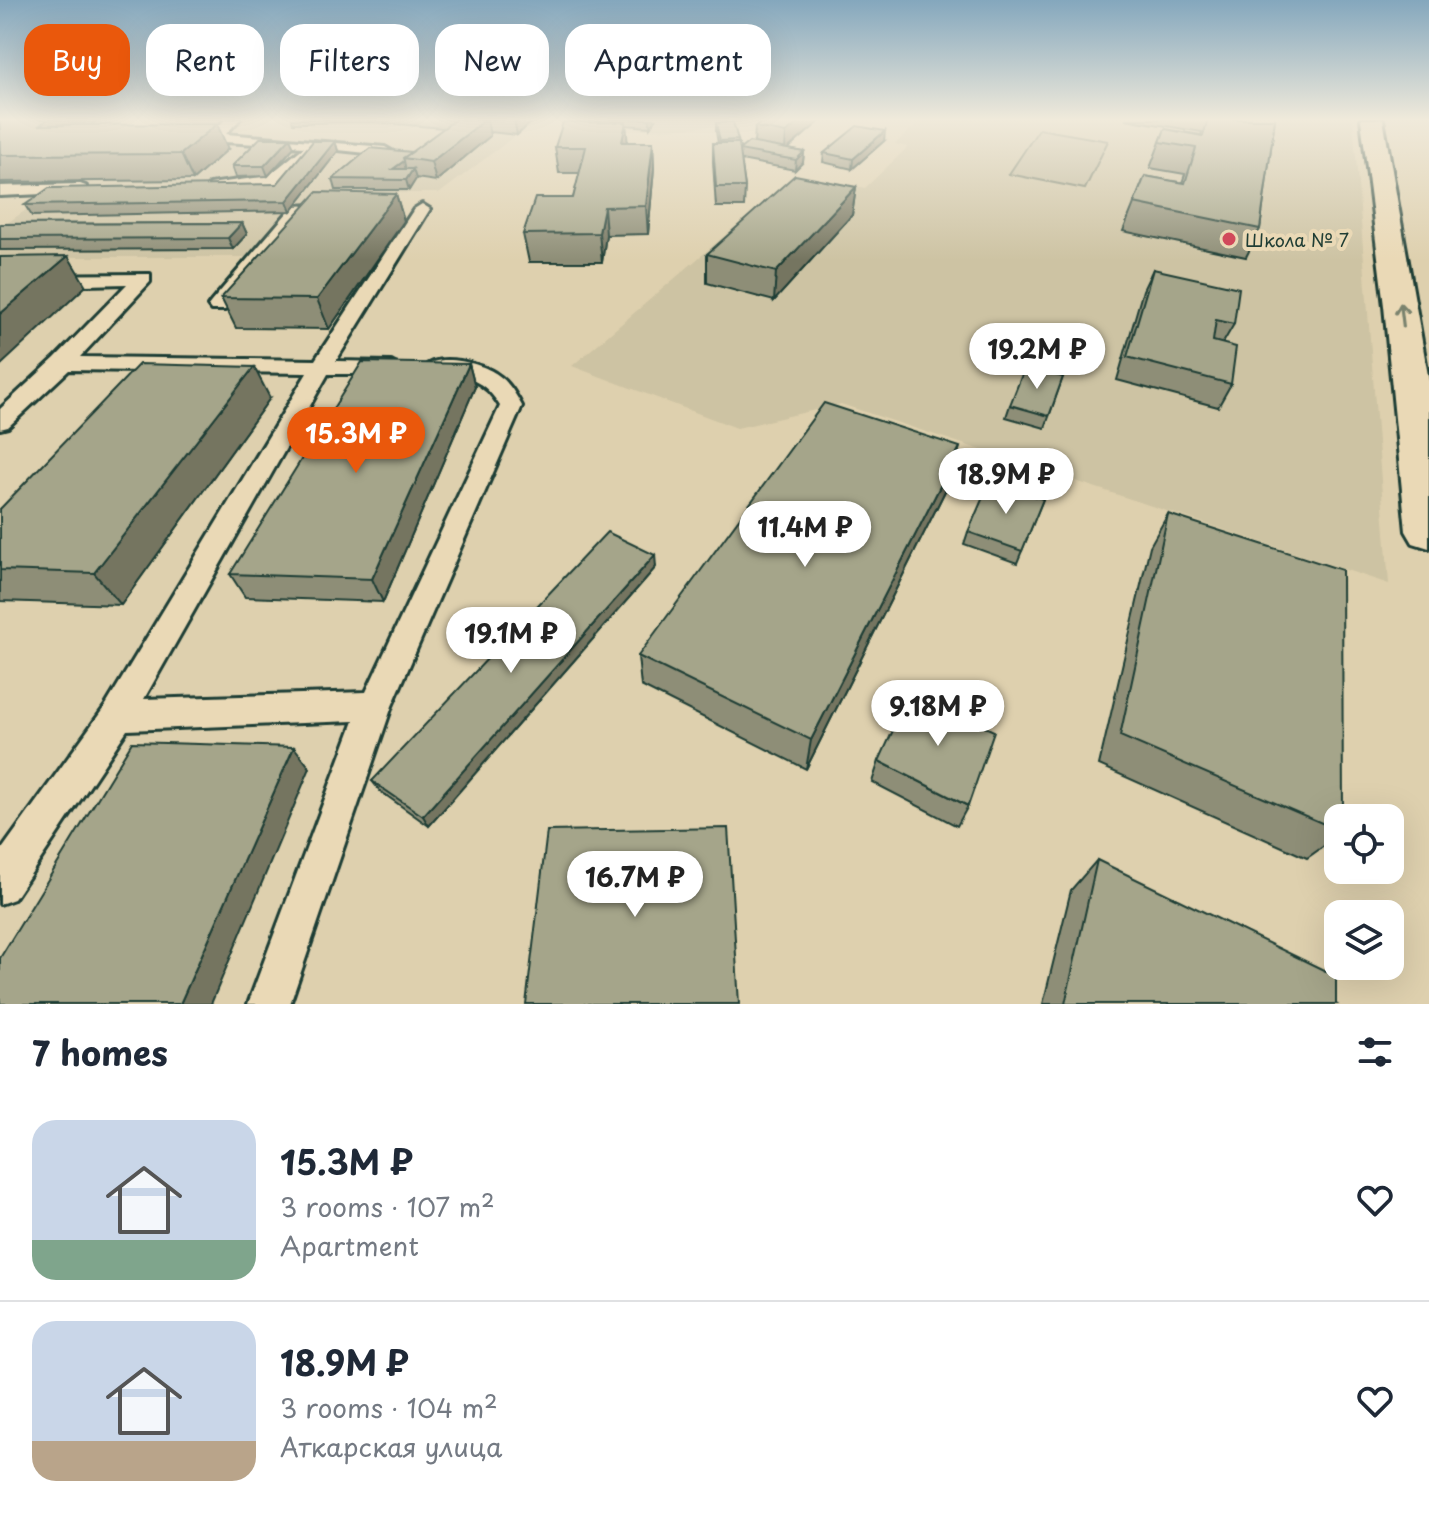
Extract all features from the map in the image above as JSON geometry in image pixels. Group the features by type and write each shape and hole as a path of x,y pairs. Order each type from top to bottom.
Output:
{"main road":[{"path":"1379,166 1401,306 1429,531"}],"lane":[{"path":"207,187 272,180 289,166"},
{"path":"0,191 95,189"},
{"path":"218,306 299,209 345,209"},
{"path":"0,885 14,843 118,715 321,367 422,209 406,209"},
{"path":"0,281 143,278 63,363 0,422"},
{"path":"63,363 472,369 499,383 511,406 376,706 269,1004"},
{"path":"118,715 376,706"}],"shaded area":[{"path":"0,166 476,166 440,193 319,193 254,257 0,257 0,228 58,188 0,187"},
{"path":"888,166 1357,166 1389,584 841,404 737,428 572,366 797,174 865,188"},
{"path":"1014,166 1096,166 1085,189 1009,174"}],"building":[{"path":"292,166 315,166 287,201 25,205 49,188 277,184"},
{"path":"349,166 413,169 406,180 333,179"},
{"path":"581,166 650,166 646,206 604,207 599,233 523,234 535,198 573,198"},
{"path":"715,166 742,166 745,187 716,187"},
{"path":"1190,166 1269,166 1260,229 1134,203 1145,176 1185,183"},
{"path":"795,175 856,187 776,272 707,254"},
{"path":"317,192 396,194 317,299 221,298"},
{"path":"242,223 228,238 0,239 0,224"},
{"path":"68,256 0,314 0,257"},
{"path":"1153,269 1239,288 1234,324 1216,320 1213,341 1236,347 1231,384 1127,357"},
{"path":"362,362 469,364 372,579 230,574"},
{"path":"139,364 254,367 94,573 0,570 0,509"},
{"path":"1025,367 1063,377 1049,416 1010,405"},
{"path":"824,403 960,447 811,740 638,656"},
{"path":"990,481 1043,499 1022,551 968,532"},
{"path":"1168,514 1342,570 1343,804 1324,804 1324,824 1120,736"},
{"path":"607,532 655,555 423,816 372,781"},
{"path":"910,693 994,731 968,806 879,761"},
{"path":"132,742 294,747 180,1004 0,1004 0,958"},
{"path":"728,828 739,1004 526,1004 547,831"},
{"path":"1097,860 1324,970 1324,980 1336,980 1336,1004 1065,1004"}],"place":[{"name":"Школа № 7","path":"1229,239"}]}
